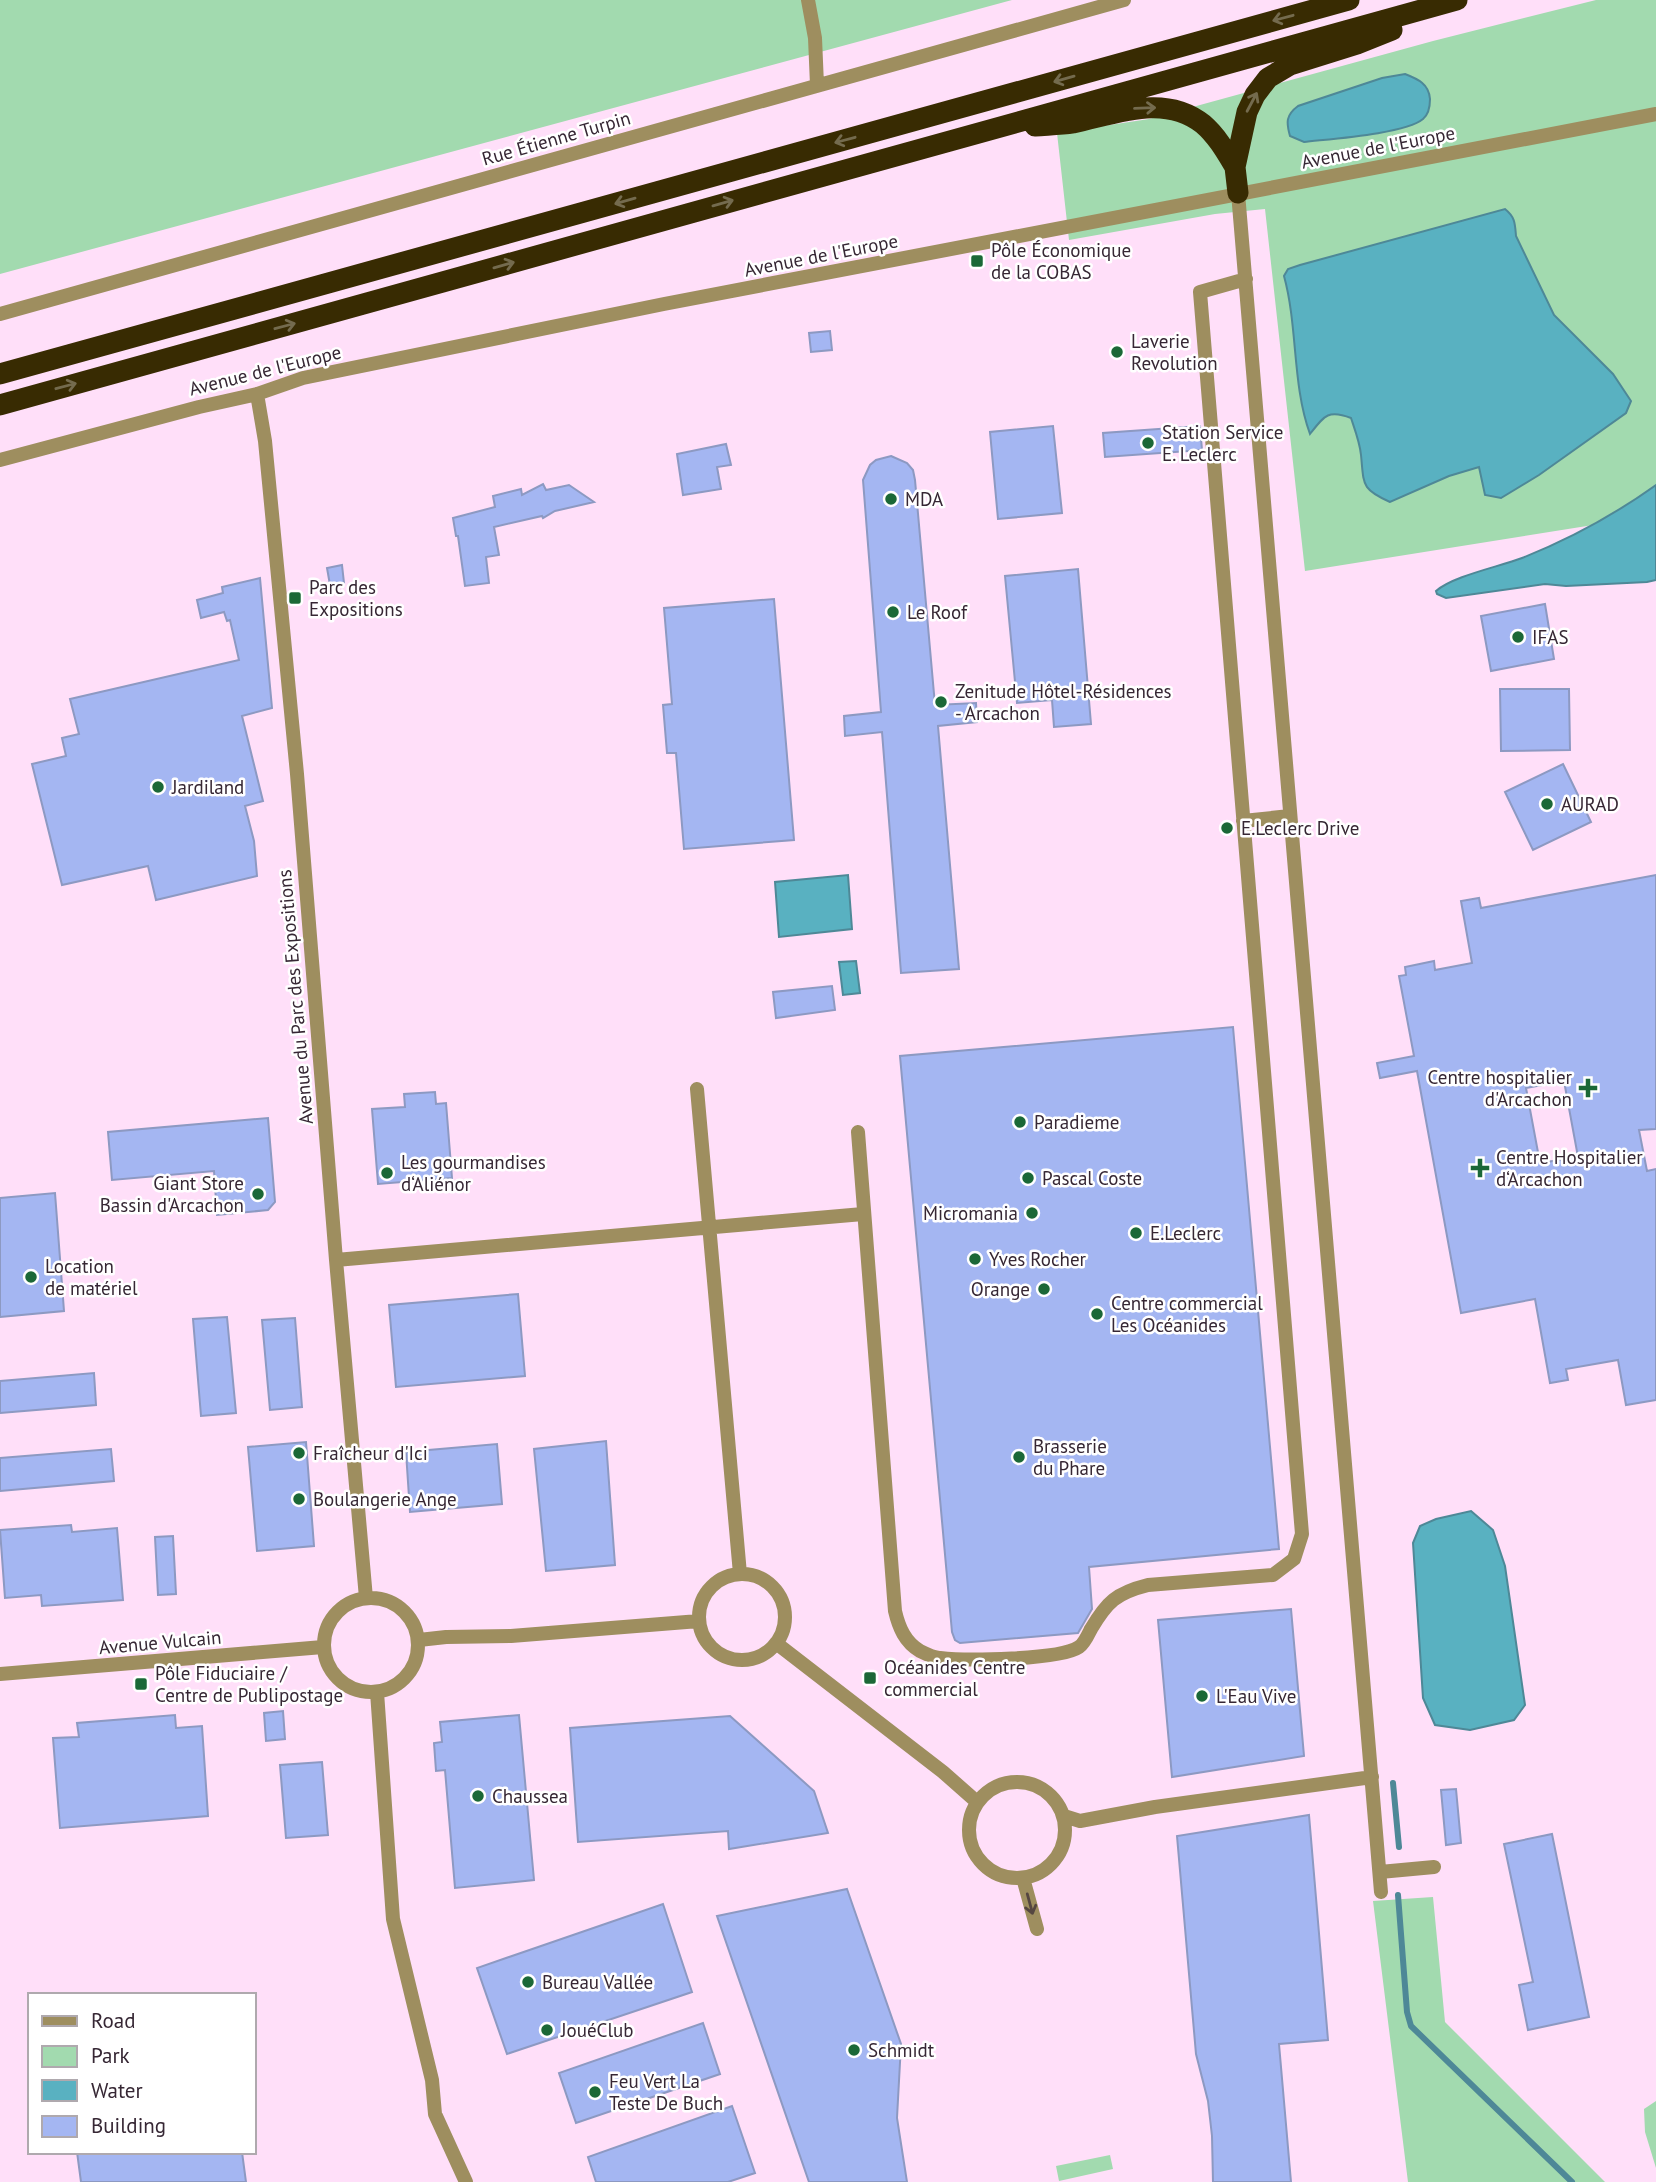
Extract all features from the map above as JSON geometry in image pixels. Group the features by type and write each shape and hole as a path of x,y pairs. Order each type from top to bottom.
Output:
{"highway":[{"path":"0,374 1349,0"},
{"path":"0,405 1457,0"},
{"path":"1238,193 1235,167 1247,112 1255,95 1268,78 1290,65 1357,44 1468,0"},
{"path":"981,131 1070,123 1142,107 1168,109 1202,124 1216,138 1235,167"}],"street":[{"path":"808,0 815,38 817,85"},
{"name":"Rue Étienne Turpin","path":"0,314 1124,0"},
{"name":"Avenue de l'Europe","path":"0,460 257,394 303,378 637,309 1656,114"},
{"path":"1238,193 1381,1892"},
{"path":"858,1132 895,1611 899,1629 919,1651 938,1658 985,1659 1061,1654 1081,1647 1105,1606 1129,1590 1148,1585 1273,1575 1294,1559 1302,1534 1200,292 1246,279"},
{"name":"Avenue du Parc des Expositions","path":"257,394 265,441 296,774 366,1598"},
{"path":"1243,821 1290,816"},
{"path":"697,1089 740,1574"},
{"path":"336,1260 863,1214"},
{"path":"740,1574 766,1582 776,1591 783,1603 785,1617 783,1631 776,1643 767,1652 743,1660 718,1653 708,1644 699,1620 705,1594 714,1584 726,1577 740,1574"},
{"path":"366,1598 384,1599 398,1605 409,1616 419,1640 416,1661 408,1675 396,1685 377,1692 351,1688 338,1679 328,1666 323,1647 330,1621 340,1609 366,1598"},
{"path":"419,1640 511,1636 699,1620"},
{"path":"776,1643 943,1772 977,1802"},
{"name":"Avenue Vulcain","path":"0,1674 323,1647"},
{"path":"377,1692 393,1919 432,2080 435,2114 466,2182"},
{"path":"1064,1816 1080,1821 1169,1805 1372,1777"},
{"path":"1002,1784 1032,1784 1046,1791 1056,1801 1064,1816 1066,1833 1062,1849 1052,1863 1039,1873 1023,1878 1006,1877 991,1871 979,1860 971,1846 968,1831 977,1802 988,1791 1002,1784"},
{"path":"1380,1872 1434,1867"},
{"path":"1023,1878 1037,1929"}],"green space":[{"path":"0,0 1012,0 0,274"},
{"path":"1596,0 1656,0 1656,515 1305,571 1265,209 1215,214 1069,240 1057,133 1149,119 1433,41"},
{"path":"1433,1897 1445,2022 1605,2182 1408,2182 1373,1901"},
{"path":"1656,2101 1656,2168 1645,2132 1644,2109"},
{"path":"1110,2155 1113,2169 1059,2181 1056,2166"}],"water":[{"path":"1405,74 1428,89 1430,99 1428,113 1414,124 1366,135 1304,142 1290,136 1288,119 1298,106 1382,78"},
{"path":"1505,209 1513,218 1516,236 1554,315 1613,374 1631,401 1626,413 1539,475 1501,498 1485,495 1479,467 1449,476 1390,502 1366,485 1360,446 1351,418 1332,414 1310,434 1300,396 1284,276 1288,269 1300,265"},
{"path":"1656,485 1656,580 1566,586 1545,584 1446,598 1437,594 1436,591 1453,581 1557,543 1608,516"},
{"path":"848,875 852,929 779,937 775,882"},
{"path":"856,961 860,993 843,995 839,962"},
{"path":"1471,1511 1493,1530 1505,1566 1525,1705 1514,1720 1470,1730 1435,1725 1423,1698 1413,1543 1420,1526 1436,1519"}],"building":[{"path":"830,331 832,350 811,352 809,333"},
{"path":"1053,426 1062,513 998,519 990,432"},
{"path":"1200,426 1202,450 1105,457 1103,433"},
{"path":"726,444 731,465 717,467 721,489 683,495 677,454"},
{"path":"891,456 907,463 913,470 915,480 935,705 976,703 977,722 938,726 959,969 901,973 882,732 845,736 844,716 881,712 863,480 870,465 876,460"},
{"path":"543,484 546,490 569,485 594,502 555,511 543,518 542,516 494,527 499,555 486,557 489,583 465,586 453,518 495,507 493,496 521,489 522,495"},
{"path":"342,565 344,583 330,585 327,568"},
{"path":"1078,569 1091,724 1054,727 1052,700 1017,703 1005,576"},
{"path":"260,578 272,708 242,716 263,801 245,806 254,841 257,876 156,900 148,866 62,885 32,764 66,756 62,738 79,734 70,699 239,660 230,620 227,621 224,612 201,618 197,600 223,593 222,587"},
{"path":"774,599 794,840 684,849 676,753 667,753 663,705 672,704 664,608"},
{"name":"IFAS","path":"1545,604 1554,659 1491,671 1481,616"},
{"path":"1500,689 1569,689 1570,750 1501,751"},
{"name":"AURAD","path":"1563,764 1591,822 1533,850 1505,792"},
{"path":"1656,875 1656,1129 1639,1130 1647,1171 1656,1169 1656,1400 1626,1405 1618,1360 1566,1369 1568,1380 1550,1383 1535,1299 1461,1313 1417,1071 1380,1078 1377,1063 1414,1056 1399,976 1406,975 1405,967 1434,961 1435,970 1472,963 1461,901 1479,898 1481,908","holes":["1564,1081 1578,1157 1540,1163 1526,1088"]},
{"path":"832,986 835,1010 776,1018 773,992"},
{"name":"Centre commercial Les Océanides","path":"1233,1027 1279,1549 1089,1567 1092,1609 1078,1633 960,1643 955,1640 952,1632 900,1056"},
{"path":"435,1092 436,1104 446,1103 452,1178 378,1184 372,1109 405,1107 404,1094"},
{"path":"268,1118 275,1202 268,1210 217,1215 214,1171 112,1180 108,1132"},
{"name":"Location de matériel","path":"55,1193 64,1311 0,1317 0,1198"},
{"path":"518,1294 525,1376 396,1387 389,1305"},
{"path":"227,1317 236,1413 201,1416 193,1319"},
{"path":"295,1318 302,1407 270,1410 262,1320"},
{"path":"94,1373 96,1405 0,1413 0,1381"},
{"path":"606,1441 615,1565 546,1571 534,1449"},
{"path":"306,1442 314,1546 257,1551 248,1447"},
{"path":"497,1444 502,1504 410,1512 406,1452"},
{"path":"111,1449 114,1481 0,1491 0,1458"},
{"path":"71,1525 72,1532 117,1528 123,1600 42,1606 41,1595 5,1598 0,1530"},
{"path":"173,1536 176,1594 158,1595 155,1537"},
{"path":"1291,1609 1304,1756 1172,1777 1158,1620"},
{"path":"283,1711 285,1739 266,1741 264,1713"},
{"path":"175,1715 176,1728 202,1726 208,1816 60,1828 53,1738 79,1737 77,1723"},
{"path":"519,1715 534,1880 455,1888 445,1770 436,1771 434,1743 442,1742 440,1722"},
{"path":"730,1716 814,1791 828,1833 729,1849 728,1831 578,1842 570,1728"},
{"path":"322,1762 328,1835 286,1838 280,1765"},
{"path":"1456,1789 1461,1843 1446,1845 1441,1790"},
{"path":"1309,1815 1328,2040 1279,2044 1291,2182 1213,2182 1212,2136 1208,2101 1196,2054 1177,1836"},
{"path":"1552,1834 1589,2017 1528,2030 1519,1985 1533,1982 1504,1844"},
{"path":"847,1889 901,2044 897,2118 907,2182 809,2182 717,1916"},
{"path":"663,1904 692,1992 507,2054 477,1968"},
{"path":"703,2023 720,2074 576,2123 559,2073"},
{"path":"732,2106 755,2173 728,2182 596,2182 588,2157"},
{"path":"77,2154 242,2154 246,2182 81,2182"}],"waterway":[{"path":"1393,1783 1399,1847"},
{"path":"1398,1895 1407,2012 1411,2026 1572,2182"}],"place":[{"name":"Pôle Économique de la COBAS","path":"977,261"},
{"name":"Laverie Revolution","path":"1117,352"},
{"name":"Station Service E. Leclerc","path":"1148,443"},
{"name":"MDA","path":"891,499"},
{"name":"Parc des Expositions","path":"295,598"},
{"name":"Le Roof","path":"893,612"},
{"name":"IFAS","path":"1518,637"},
{"name":"Zenitude Hôtel-Résidences - Arcachon","path":"941,702"},
{"name":"Jardiland","path":"158,787"},
{"name":"AURAD","path":"1547,804"},
{"name":"E.Leclerc Drive","path":"1227,828"},
{"name":"Centre hospitalier d'Arcachon","path":"1588,1088"},
{"name":"Paradieme","path":"1020,1122"},
{"name":"Centre Hospitalier d‘Arcachon","path":"1480,1168"},
{"name":"Les gourmandises d‘Aliénor","path":"387,1173"},
{"name":"Pascal Coste","path":"1028,1178"},
{"name":"Giant Store Bassin d'Arcachon","path":"258,1194"},
{"name":"Micromania","path":"1032,1213"},
{"name":"E.Leclerc","path":"1136,1233"},
{"name":"Yves Rocher","path":"975,1259"},
{"name":"Location de matériel","path":"31,1277"},
{"name":"Orange","path":"1044,1289"},
{"name":"Centre commercial Les Océanides","path":"1097,1314"},
{"name":"Fraîcheur d'Ici","path":"299,1453"},
{"name":"Brasserie du Phare","path":"1019,1457"},
{"name":"Boulangerie Ange","path":"299,1499"},
{"name":"Océanides Centre commercial","path":"870,1678"},
{"name":"Pôle Fiduciaire / Centre de Publipostage","path":"141,1684"},
{"name":"L'Eau Vive","path":"1202,1696"},
{"name":"Chaussea","path":"478,1796"},
{"name":"Bureau Vallée","path":"528,1982"},
{"name":"JouéClub","path":"547,2030"},
{"name":"Schmidt","path":"854,2050"},
{"name":"Feu Vert La Teste De Buch","path":"595,2092"}]}
